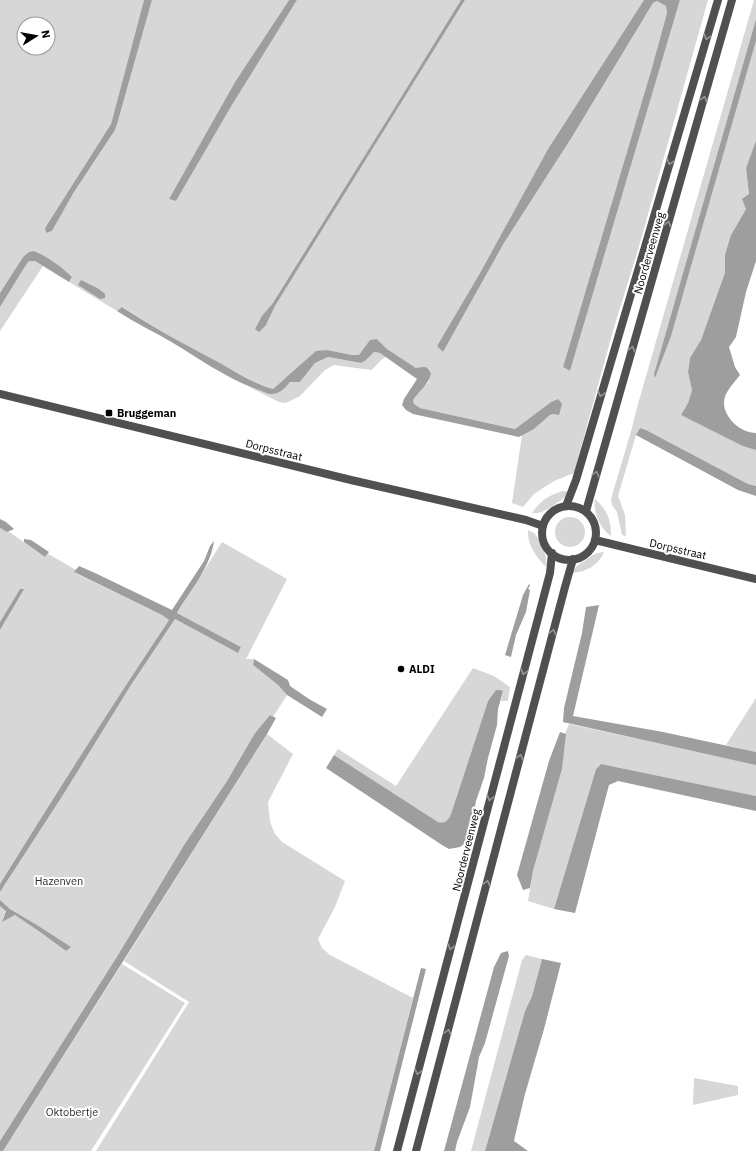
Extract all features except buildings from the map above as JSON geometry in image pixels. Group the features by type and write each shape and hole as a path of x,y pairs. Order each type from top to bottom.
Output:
{"street":[{"name":"Noorderveenweg","path":"566,506 576,480 718,0"},
{"name":"Noorderveenweg","path":"586,511 732,0"},
{"name":"Dorpsstraat","path":"0,394 351,480 526,520 543,526"},
{"path":"566,506 576,507 586,511 593,519 596,529 595,540 591,549 583,556 573,559 558,557 552,553 545,545 542,536 543,526 548,516 556,509 566,506"},
{"name":"Dorpsstraat","path":"595,540 756,579"},
{"name":"Noorderveenweg","path":"398,1151 550,573 552,553"},
{"path":"416,1151 573,559"}],"green space":[{"path":"0,0 144,0 111,124 45,228 46,233 52,231 74,192 115,130 152,0 289,0 235,82 169,199 176,201 232,105 297,0 461,0 269,308 266,325 275,306 465,0 644,0 548,149 480,273 437,346 443,352 504,243 572,137 653,3 657,1 666,6 667,13 563,367 570,371 680,0 708,0 574,473 554,481 534,494 523,507 512,503 522,435 534,429 550,415 554,414 558,399 551,402 515,429 420,408 414,404 413,400 420,390 429,382 425,367 416,368 387,349 377,339 365,348 360,355 327,350 283,380 273,389 252,381 218,363 169,336 123,307 117,311 69,282 72,277 44,256 34,251 23,257 0,293"},
{"path":"754,0 756,0 756,19 654,374 683,294 756,41 756,142 746,168 749,194 746,209 731,235 726,274 701,340 690,358 688,372 692,390 688,403 681,415 756,450 756,486 748,484 640,428 636,435 618,496 625,515 626,536 622,535 617,512 612,505 611,499"},
{"path":"29,261 35,261 43,266 0,331 0,307"},
{"path":"374,352 380,353 386,357 371,370 334,365 325,370 300,396 286,403 279,402 247,386 271,394 283,389 290,382 300,382 315,363 328,357 361,363"},
{"path":"563,491 569,492 561,501 543,511 532,513 545,499 553,494"},
{"path":"595,499 608,515 611,536 607,533 598,520 595,509"},
{"path":"570,517 581,521 585,532 581,543 570,547 559,543 555,532 559,521"},
{"path":"0,528 7,532 8,531 45,557 48,554 52,556 76,570 75,573 162,615 169,620 83,751 0,884 0,630 23,589 20,589 0,622"},
{"path":"528,530 534,533 541,544 545,553 546,566 530,545"},
{"name":"Hazenven","path":"222,542 287,579 246,659 254,659 253,665 278,685 287,695 273,717 270,715 255,733 227,781 184,845 118,955 0,1141 0,906 6,910 2,921 15,915 66,951 70,947 10,909 0,900 0,892 63,795 131,685 175,619 238,653 241,647 177,613"},
{"path":"604,552 599,561 591,567 572,573 576,567 594,554"},
{"path":"473,668 494,676 510,687 508,701 501,701 503,691 488,701 451,814 446,821 438,822 334,755 338,749 396,786"},
{"path":"756,698 756,752 726,745"},
{"path":"569,724 756,764 756,796 601,764 596,769 554,909 528,901 533,871 562,769 565,734"},
{"path":"267,734 293,754 268,802 270,822 275,834 282,842 345,881 335,907 318,939 322,948 330,955 413,998 374,1151 96,1151 189,1002 124,961"},
{"path":"526,955 542,959 532,996 525,1011 485,1151 471,1151 522,960"},
{"name":"Oktobertje","path":"122,964 185,1003 91,1151 3,1151"},
{"path":"694,1078 738,1086 738,1095 693,1105"}],"shaded area":[{"path":"144,0 152,0 115,130 74,192 52,231 46,233 45,228 111,124"},
{"path":"289,0 297,0 232,105 176,201 169,199 235,82"},
{"path":"461,0 465,0 275,306 266,325 259,332 255,329 262,316 272,304"},
{"path":"644,0 680,0 570,371 563,367 667,13 666,6 657,1 653,3 572,137 504,243 443,352 437,346 480,273 548,149"},
{"path":"756,19 756,41 671,336 655,378 654,374"},
{"path":"756,141 756,261 746,292 736,337 729,347 735,367 740,375 727,391 724,403 727,414 734,424 745,430 756,433 756,450 743,446 681,415 688,403 692,390 688,372 690,358 701,340 725,273 725,255 731,235 746,209 742,199 749,194 746,168"},
{"path":"34,251 50,259 68,273 72,277 69,282 35,261 29,261 0,307 0,293 23,257 29,252"},
{"path":"81,280 99,289 105,294 105,298 100,299 78,285"},
{"path":"122,307 169,336 258,384 273,389 316,351 327,350 359,355 370,340 377,339 387,349 416,368 425,367 430,371 431,374 428,381 413,400 414,404 420,408 515,429 551,402 558,399 562,404 559,415 550,415 534,429 519,437 413,414 406,410 402,405 404,399 417,379 380,353 374,352 361,363 328,357 315,363 300,382 290,382 279,392 270,394 245,385 224,374 131,320 117,311"},
{"path":"640,428 748,484 756,486 756,496 738,490 636,435"},
{"path":"0,519 14,529 7,532 0,528"},
{"path":"24,539 31,540 49,552 45,557 24,542"},
{"path":"214,541 209,560 177,613 241,647 238,653 175,619 131,685 63,795 0,892 0,884 62,784 169,620 162,615 74,572 79,566 172,610 204,561 210,546"},
{"path":"529,584 528,589 530,590 526,612 516,635 511,657 505,655 523,595"},
{"path":"20,589 24,589 0,630 0,622"},
{"path":"599,605 573,716 663,732 756,752 756,765 563,722 564,708 582,633 586,607"},
{"path":"254,659 288,680 290,686 327,709 322,717 287,695 278,685 253,665"},
{"path":"496,690 503,691 498,709 497,725 484,778 476,801 469,838 460,847 449,849 442,845 326,768 334,755 438,822 445,822 451,814 488,701"},
{"path":"270,715 276,718 267,734 3,1151 0,1151 0,1141 118,955 184,845 227,781 255,733"},
{"path":"560,732 566,734 562,769 533,871 530,888 523,890 517,875 549,761"},
{"path":"601,764 756,796 756,811 618,781 609,785 575,913 554,909 596,769"},
{"path":"0,900 10,909 71,947 66,951 15,915 2,922 6,911 0,906"},
{"path":"508,951 509,956 485,1043 479,1057 470,1107 455,1151 444,1151 494,967 501,953"},
{"path":"542,959 561,963 525,1094 514,1141 528,1151 485,1151 525,1011 532,996"},
{"path":"421,968 426,969 380,1151 374,1151"}],"place":[{"name":"Bruggeman","path":"109,413"},
{"name":"ALDI","path":"401,669"}]}
